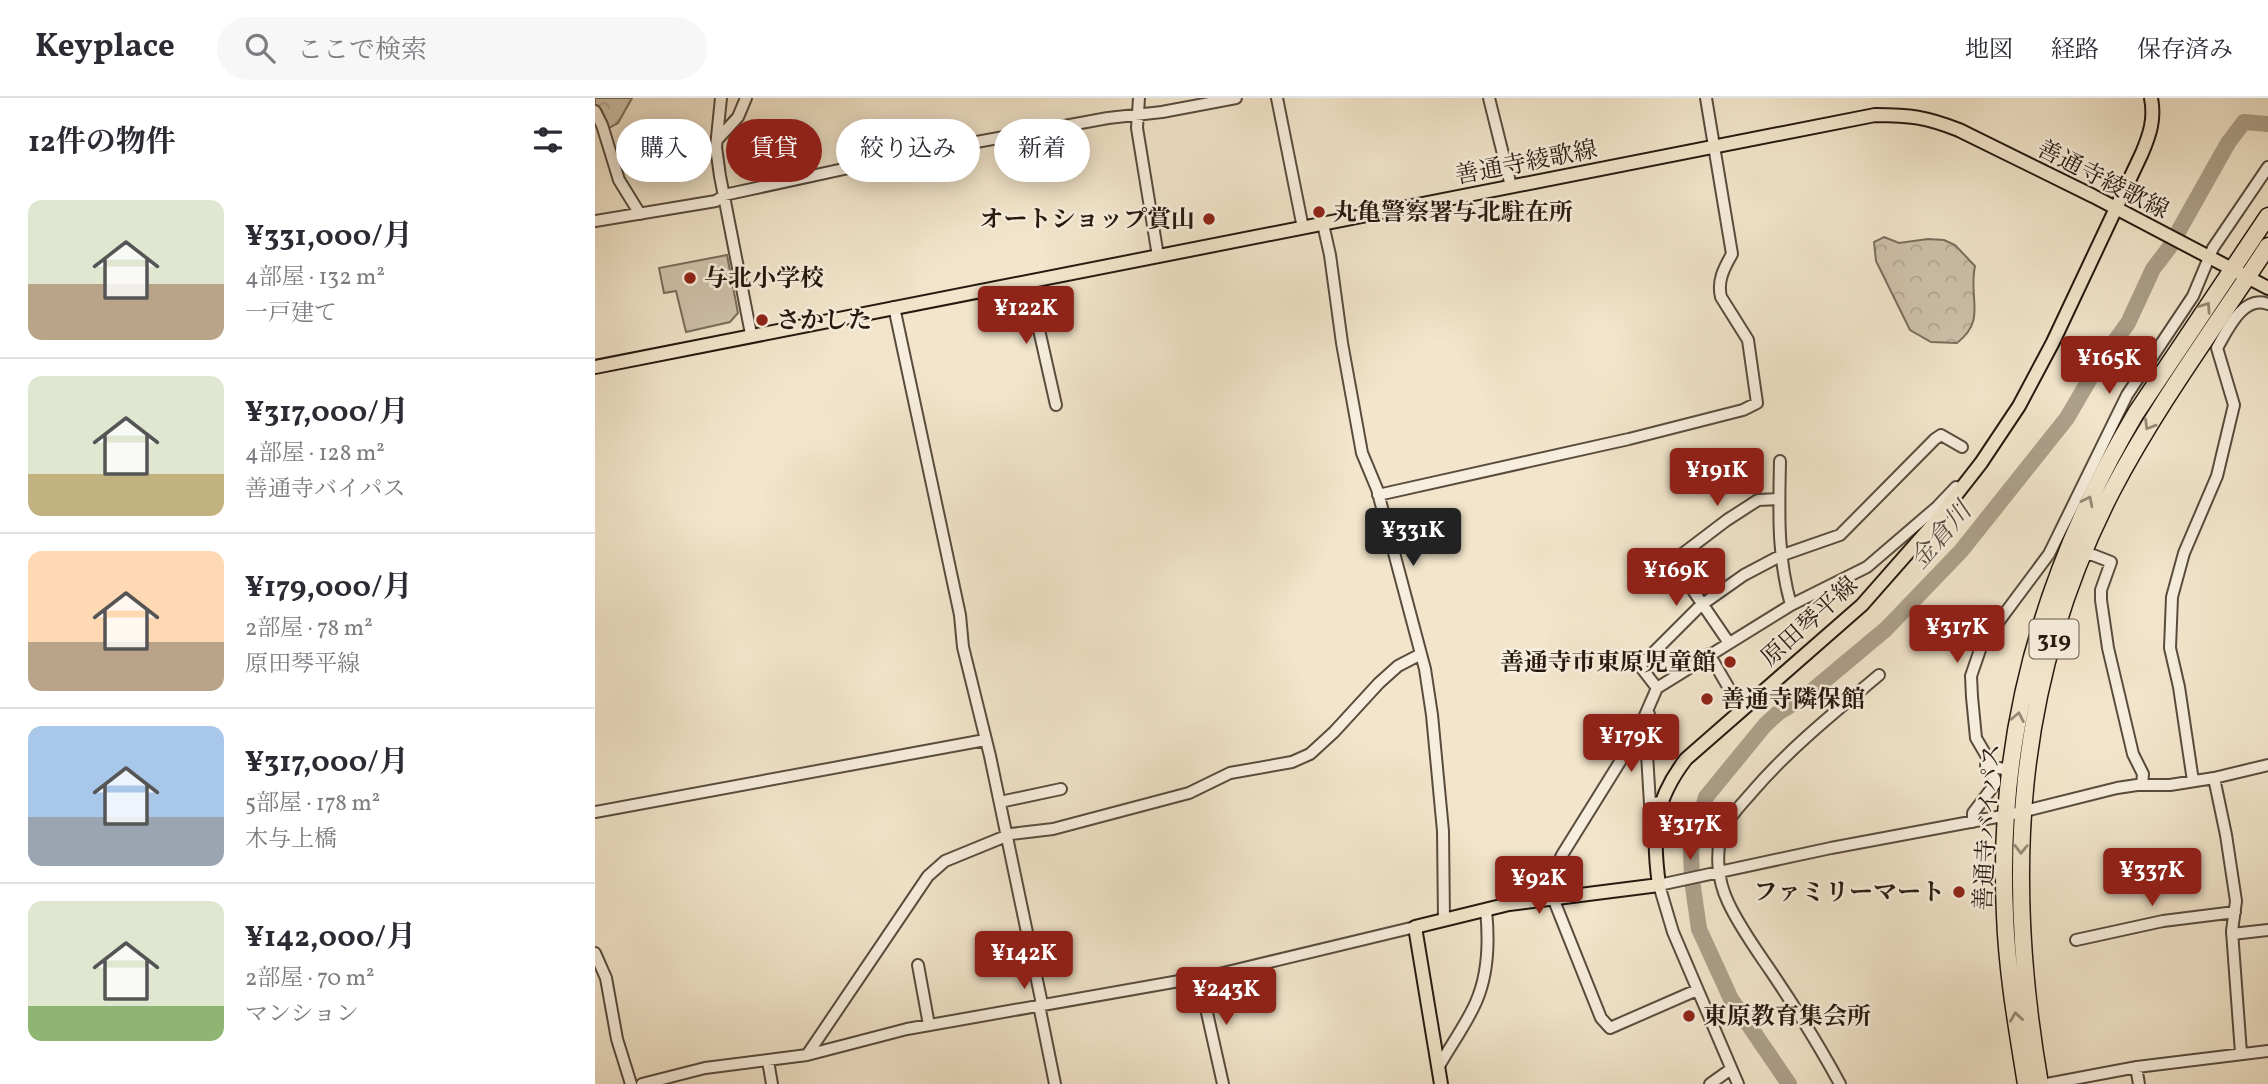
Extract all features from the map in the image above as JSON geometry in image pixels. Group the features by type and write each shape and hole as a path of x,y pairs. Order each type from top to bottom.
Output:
{"highway":[{"name":"善通寺バイパス","path":"2040,1084 2023,957 2010,770 2027,675 2050,593 2057,554 2082,514 2117,445 2268,216"},
{"name":"善通寺バイパス","path":"2026,1084 2005,918 2014,814 2038,695 2065,603 2083,555 2112,492 2150,423 2268,246"}],"main road":[{"name":"原田琴平線","path":"1663,883 1654,831 1660,802 1670,780 1686,760 1741,709 1862,605 1935,523 2019,406 2053,342 2149,135 2154,110 2151,98"},
{"name":"善通寺綾歌線","path":"595,367 751,334 1875,115 1911,115 1936,121 1959,131 2116,208 2268,288"},
{"path":"1441,1084 1415,927 1547,898 1663,883"}],"street":[{"path":"721,98 717,140 720,176 751,334"},
{"path":"717,140 738,117 745,98"},
{"path":"1139,98 1136,115 1158,256"},
{"path":"595,221 716,201 725,195 922,152 1235,98"},
{"path":"1277,98 1303,228"},
{"path":"1489,98 1511,186"},
{"path":"1378,495 1629,439 1732,413 1757,403 1748,340 1721,297 1719,289 1723,270 1732,254 1706,98"},
{"path":"595,111 619,180 640,214"},
{"path":"1973,822 1973,813 1995,784 1995,779 1978,755 1971,676 1975,659 1982,644 2057,554 2127,395 2193,296 2206,254 2268,167"},
{"path":"1323,224 1363,453 1378,495 1421,654 1432,715 1443,831 1444,920"},
{"path":"1028,281 1056,405"},
{"path":"2193,781 2179,687 2170,648 2172,597 2184,553 2217,476 2234,405 2217,348 2230,325 2247,305 2262,302 2268,304"},
{"path":"894,307 960,615 963,647 1000,802 1055,1084"},
{"path":"1657,688 1640,666 1704,604 1744,575 1780,556 1840,535 1934,439 1941,435 1962,447"},
{"path":"1780,461 1780,556 1791,605"},
{"path":"1697,990 1610,1028 1601,1018 1547,898 1562,855 1636,736 1657,688 1791,605 1867,566 1929,515 1955,488 1965,483"},
{"path":"1729,643 1673,561 1758,500 1779,499"},
{"path":"2057,554 2093,555 2111,562 2101,590 2101,600 2108,648 2133,754 2143,774 2142,785"},
{"path":"807,1055 928,876 945,861 1007,837 1053,829 1188,793 1230,774 1292,762 1310,754 1398,666 1421,654"},
{"path":"1709,654 1741,709"},
{"path":"1839,1084 1726,900 1719,872 1719,848 1724,829 1737,809 1764,778 1820,724 1879,675"},
{"path":"1650,707 1647,754 1650,804 1660,802"},
{"path":"1976,738 1993,767 2010,770"},
{"path":"595,812 985,740"},
{"path":"1738,1084 1672,932 1663,883 2014,814 2117,788 2171,785 2268,765"},
{"path":"2214,778 2236,901 2232,934 2241,1053"},
{"path":"1000,802 1061,789"},
{"path":"1438,1068 1471,1011 1482,984 1486,910"},
{"path":"2076,940 2163,921 2235,912"},
{"path":"642,1084 807,1055 929,1025 1199,977 1415,927"},
{"path":"2232,934 2268,930"},
{"path":"595,953 606,978 617,1040 631,1084"},
{"path":"918,965 929,1025"},
{"path":"1199,977 1223,1084"},
{"path":"2047,1084 2136,1067 2268,1051"},
{"path":"768,1061 772,1084"},
{"path":"2136,1067 2139,1084"},
{"path":"1710,1084 1731,1069"}],"green space":[{"path":"595,98 632,98 620,119 616,119 616,124 609,128 595,124"},
{"path":"1884,237 1899,243 1944,240 1955,245 1975,266 1974,317 1966,334 1957,343 1931,342 1910,330 1876,261 1874,242"},
{"path":"727,255 738,313 730,322 686,332 676,291 664,293 659,268"}],"waterway":[{"name":"金倉川","path":"1789,1084 1731,999 1699,929 1691,850 1706,797 1765,725 1778,713 1806,696 1886,629 1961,551 2067,418 2099,363 2128,323 2153,269 2169,248 2228,143 2244,122 2268,124"}],"place":[{"name":"丸亀警察署与北駐在所","path":"1319,212"},
{"name":"オートショップ賞山","path":"1209,219"},
{"name":"与北小学校","path":"690,278"},
{"name":"さかした","path":"762,320"},
{"name":"善通寺市東原児童館","path":"1730,662"},
{"name":"善通寺隣保館","path":"1707,699"},
{"name":"ファミリーマート","path":"1959,892"},
{"name":"東原教育集会所","path":"1689,1016"}]}
